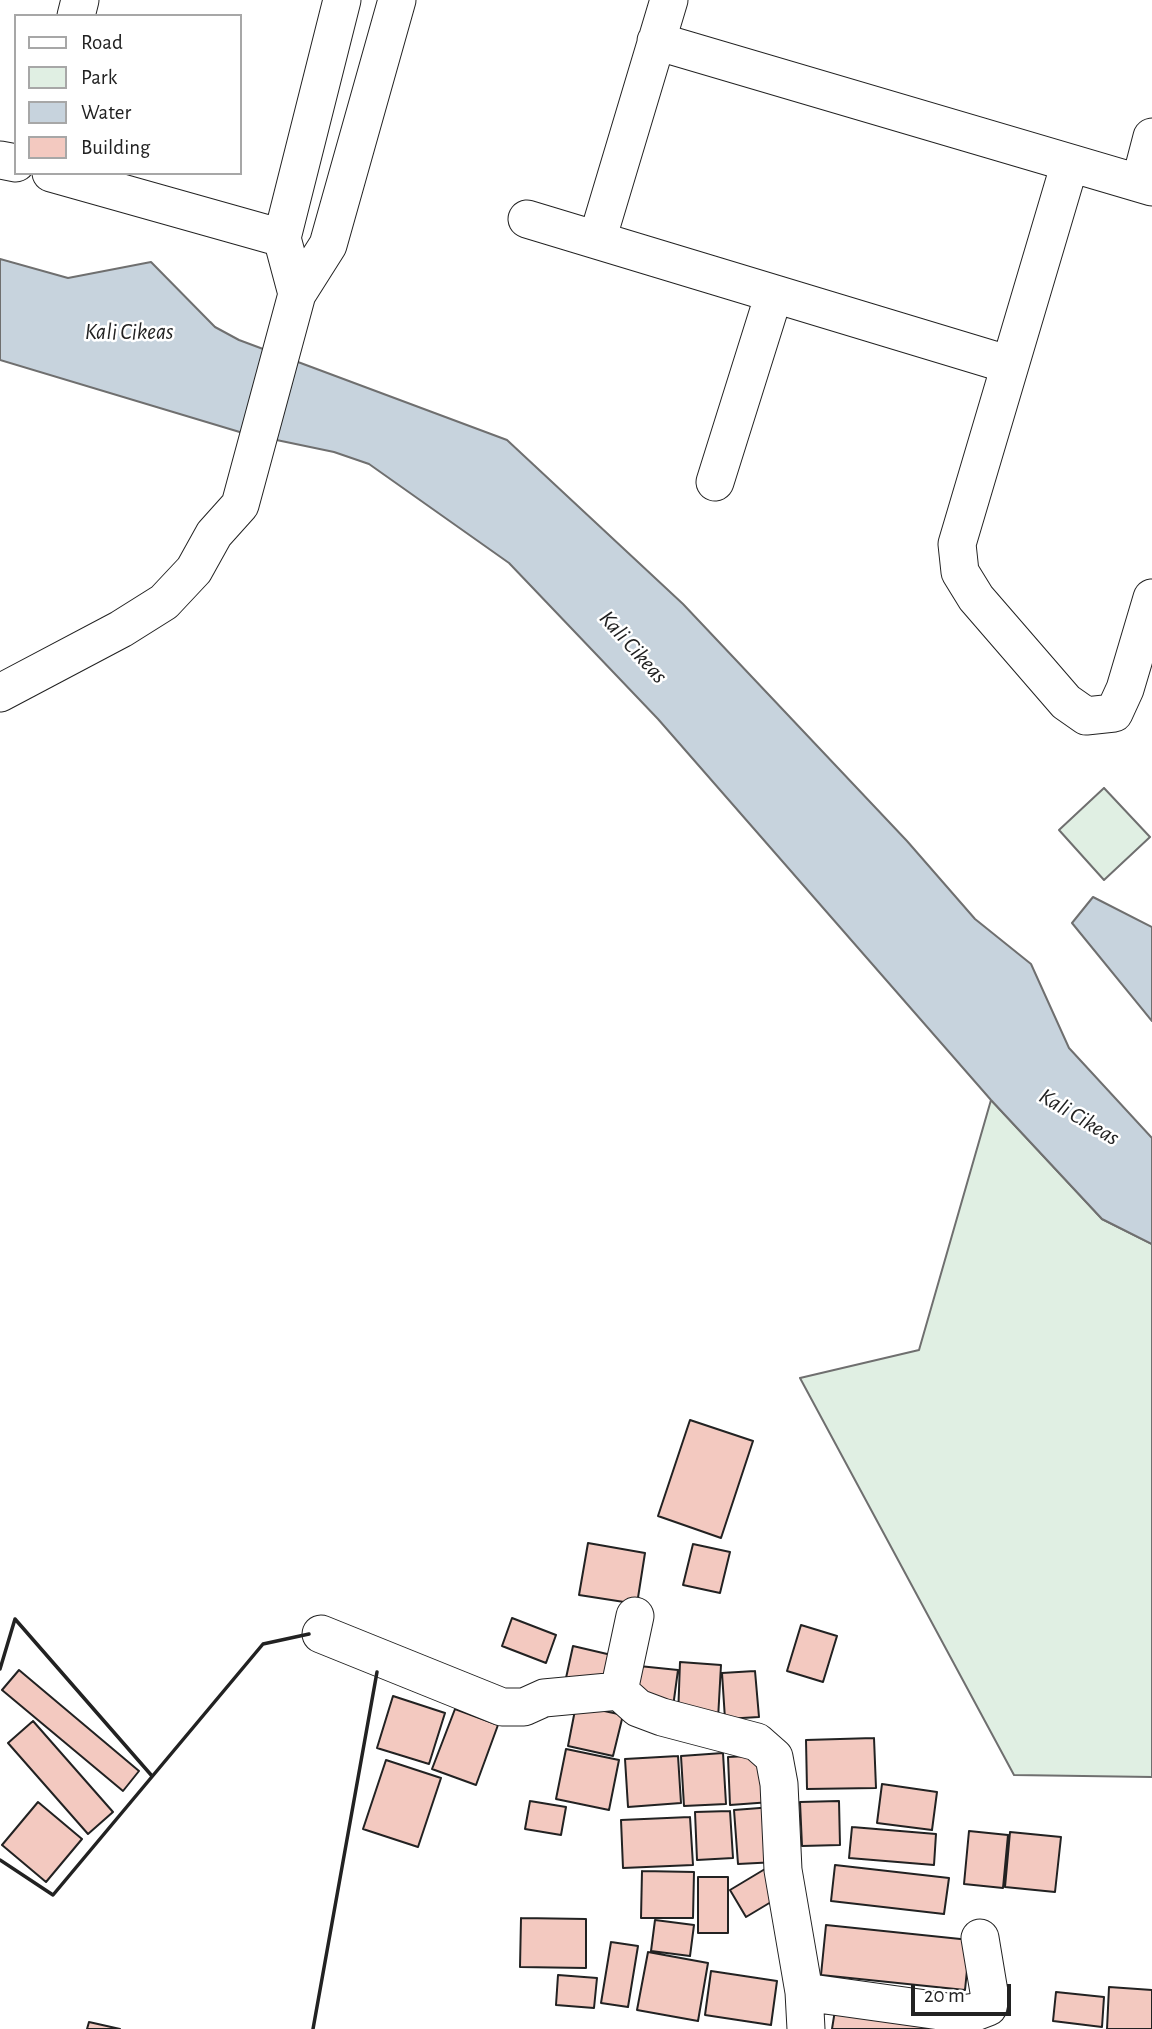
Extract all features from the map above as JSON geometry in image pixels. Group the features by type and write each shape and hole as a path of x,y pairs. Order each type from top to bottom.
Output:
{"street":[{"path":"294,303 282,238 342,0"},
{"path":"0,693 164,602 194,570 214,534 240,505 294,303 328,245 397,0"},
{"path":"597,240 669,0"},
{"path":"656,41 1146,185 1152,137"},
{"path":"1070,163 957,544 960,572 976,598 1057,691 1086,716 1114,713 1125,689 1152,598"},
{"path":"58,175 282,238"},
{"path":"527,219 1010,365"},
{"path":"715,482 774,294"},
{"path":"619,1691 635,1616"},
{"path":"321,1634 502,1707 524,1707 544,1698 619,1691 638,1708 757,1742 774,1756 779,1784 783,1870 804,1992 806,2029"},
{"path":"804,1992 962,2014 975,2012 988,2007 990,1998 980,1938"}],"green space":[{"path":"1104,788 1150,837 1104,880 1059,830"},
{"path":"991,1100 1102,1219 1152,1244 1152,1777 1014,1775 800,1378 919,1350"}],"water":[{"name":"Kali Cikeas","path":"0,259 68,278 151,262 215,327 239,340 507,440 683,604 907,841 975,919 1031,964 1069,1048 1152,1138 1152,1244 1102,1219 991,1100 658,719 509,563 369,464 334,452 243,433 0,360"},
{"path":"1093,897 1152,927 1152,1021 1072,923"}],"building":[{"path":"690,1420 753,1441 721,1538 658,1516"},
{"path":"588,1543 645,1553 637,1604 579,1595"},
{"path":"693,1544 730,1552 720,1593 683,1585"},
{"path":"512,1618 556,1635 546,1663 502,1646"},
{"path":"801,1625 837,1636 823,1682 787,1671"},
{"path":"573,1646 620,1657 612,1689 566,1678"},
{"path":"680,1662 721,1665 718,1719 678,1717"},
{"path":"639,1666 678,1670 673,1707 635,1702"},
{"path":"19,1670 139,1771 123,1791 2,1690"},
{"path":"755,1671 759,1717 725,1719 722,1673"},
{"path":"393,1696 445,1713 429,1764 377,1748"},
{"path":"576,1705 623,1715 613,1756 568,1746"},
{"path":"455,1709 498,1725 476,1785 432,1769"},
{"path":"33,1721 113,1812 88,1834 8,1743"},
{"path":"874,1738 876,1788 807,1789 806,1740"},
{"path":"566,1749 619,1760 609,1810 556,1799"},
{"path":"723,1753 726,1804 684,1806 681,1756"},
{"path":"768,1755 771,1802 730,1805 728,1757"},
{"path":"678,1756 681,1803 628,1807 625,1759"},
{"path":"386,1760 441,1778 418,1847 363,1829"},
{"path":"882,1784 937,1792 932,1830 877,1823"},
{"path":"530,1801 566,1807 561,1835 525,1829"},
{"path":"839,1801 840,1845 802,1846 800,1802"},
{"path":"38,1802 82,1839 46,1882 2,1845"},
{"path":"773,1807 777,1862 738,1864 734,1810"},
{"path":"730,1811 733,1858 697,1860 695,1812"},
{"path":"690,1817 693,1865 623,1868 621,1820"},
{"path":"852,1827 936,1834 934,1865 849,1858"},
{"path":"969,1831 1008,1835 1003,1888 964,1884"},
{"path":"1010,1832 1061,1837 1055,1892 1005,1887"},
{"path":"835,1865 949,1878 944,1914 831,1901"},
{"path":"765,1869 781,1896 746,1917 730,1890"},
{"path":"642,1871 694,1872 693,1918 641,1918"},
{"path":"698,1877 728,1877 728,1933 698,1933"},
{"path":"521,1918 586,1919 586,1968 520,1967"},
{"path":"655,1920 694,1925 690,1956 651,1951"},
{"path":"826,1925 970,1940 965,1990 821,1975"},
{"path":"611,1942 638,1946 628,2007 601,2003"},
{"path":"648,1952 708,1963 698,2021 637,2010"},
{"path":"711,1971 777,1981 771,2025 705,2015"},
{"path":"558,1975 597,1978 594,2008 556,2005"},
{"path":"1109,1987 1152,1990 1152,2029 1107,2029"},
{"path":"1056,1992 1104,1997 1102,2027 1053,2021"},
{"path":"836,2004 968,2029 832,2029"},
{"path":"89,2022 120,2029 87,2029"}],"wall":[{"path":"0,1669 15,1619 152,1776"},
{"path":"0,1860 53,1895 263,1644 309,1634"},
{"path":"313,2029 377,1672"}]}
